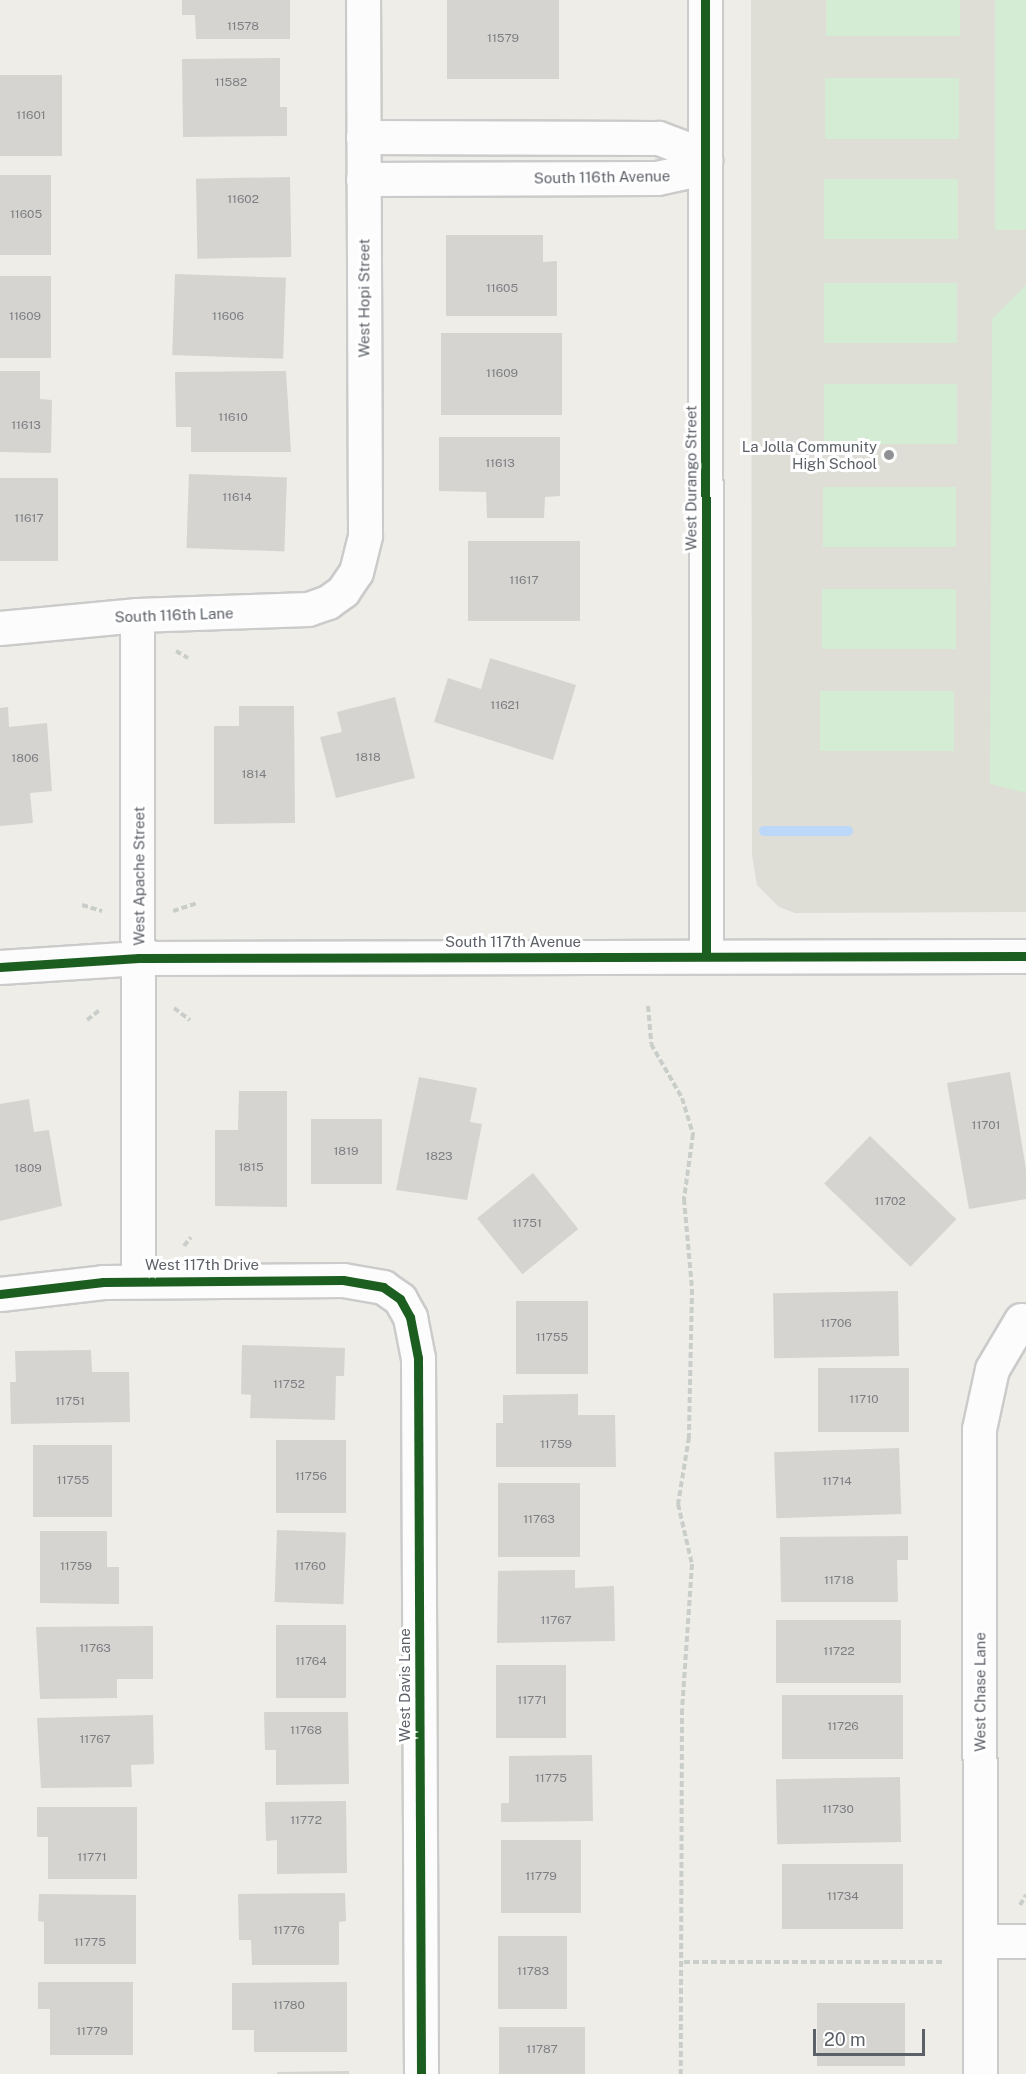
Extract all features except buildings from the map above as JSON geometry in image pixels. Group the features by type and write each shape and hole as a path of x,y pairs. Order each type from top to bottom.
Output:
{"street":[{"name":"West Hopi Street","path":"343,591 356,572 365,534 363,0"},
{"name":"West Durango Street","path":"705,0 706,956"},
{"path":"363,137 658,138 690,150 705,160"},
{"name":"South 116th Avenue","path":"363,179 657,178 690,171 705,160"},
{"name":"South 116th Lane","path":"0,628 137,615 291,611 328,602 343,591"},
{"name":"West Apache Street","path":"137,615 138,1281"},
{"name":"South 117th Avenue","path":"0,967 139,958 1026,956"},
{"name":"West 117th Drive","path":"0,1294 64,1284 138,1281 343,1280 383,1287 400,1299"},
{"name":"West Davis Lane","path":"400,1299 410,1317 418,1358 421,2074"},
{"name":"West Chase Lane","path":"981,2074 979,1429 992,1369 1021,1320"},
{"path":"980,1941 1026,1941"}],"path":[{"path":"648,1006 651,1044 682,1098 693,1134 684,1199 692,1289 689,1437 678,1504 692,1564 682,1723 684,1962 681,2074"},
{"path":"684,1962 949,1962"}],"shaded area":[{"name":"La Jolla Community High School","path":"751,0 1026,0 1026,912 795,913 779,907 757,885 752,855"}],"green space":[{"path":"826,0 960,0 960,36 826,36"},
{"path":"995,0 1026,0 1026,230 995,230"},
{"path":"825,78 959,78 959,139 825,139"},
{"path":"824,179 958,179 958,239 824,239"},
{"path":"824,283 957,283 957,343 824,343"},
{"path":"1026,285 1026,793 990,784 990,775 992,319"},
{"path":"824,384 957,384 957,444 824,444"},
{"path":"823,487 956,487 956,547 823,547"},
{"path":"822,589 956,589 956,649 822,649"},
{"path":"820,691 954,691 954,751 820,751"}],"waterway":[{"path":"764,831 848,831"}],"cycle path":[{"path":"705,0 706,956"},
{"path":"0,967 139,958 1026,956"},
{"path":"0,1294 103,1282 343,1280 383,1287 400,1299 410,1317 418,1358 421,2074"}],"place":[{"name":"La Jolla Community High School","path":"889,455"}]}
